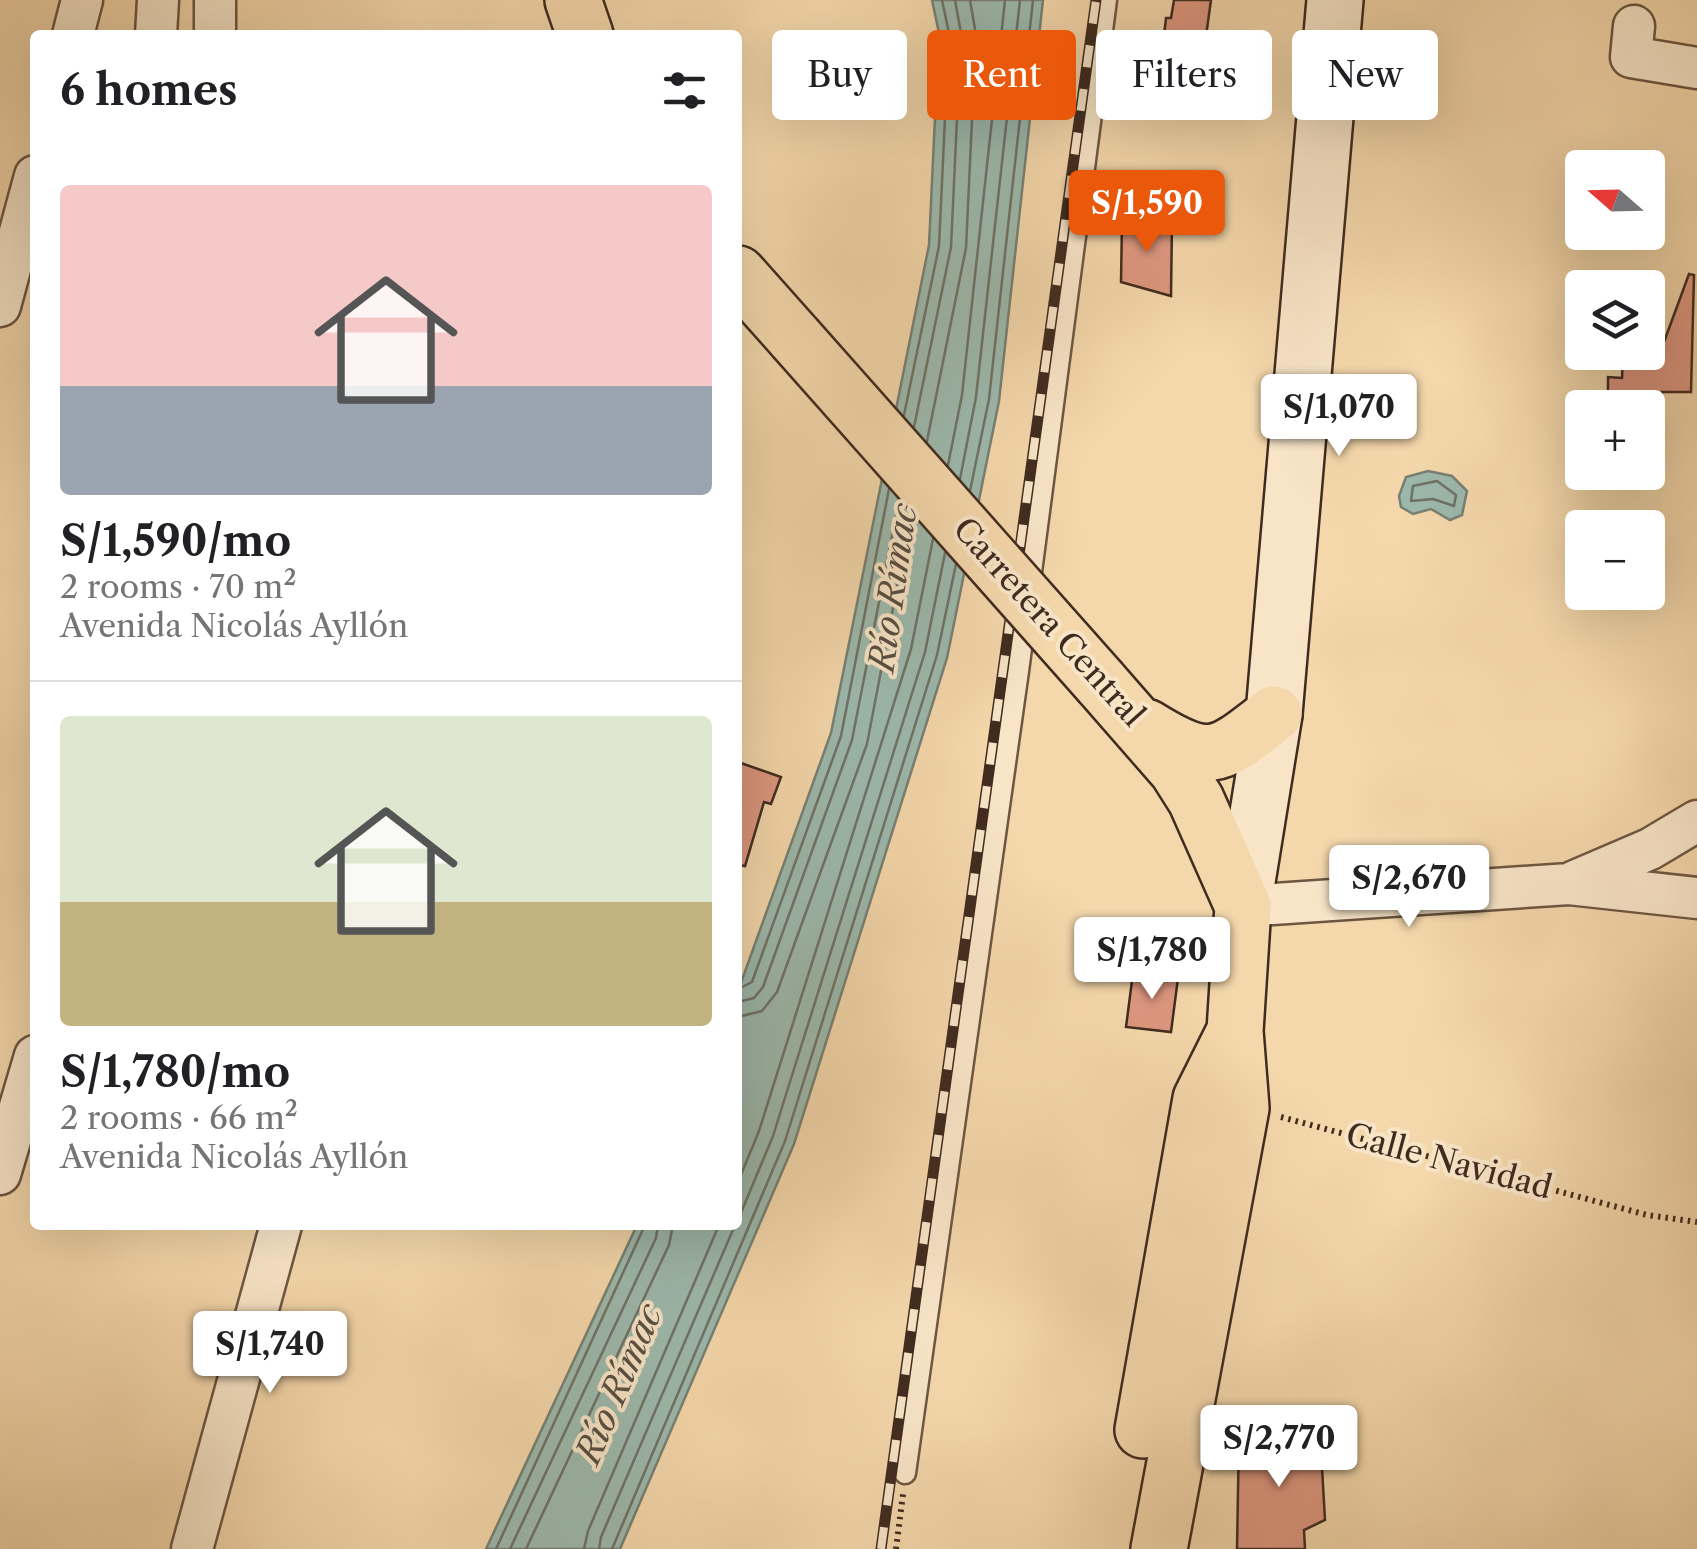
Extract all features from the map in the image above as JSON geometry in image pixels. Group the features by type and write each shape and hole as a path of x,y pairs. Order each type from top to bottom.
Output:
{"highway":[{"path":"573,0 582,30"},
{"name":"Carretera Central","path":"742,278 1163,750 1196,800 1243,906"},
{"path":"1119,702 1180,748 1203,754 1229,749 1274,714"},
{"path":"1122,1549 1235,1032 1242,974 1243,906"},
{"path":"1160,1549 1221,1104"}],"street":[{"path":"74,30 82,0"},
{"path":"156,30 158,0"},
{"path":"215,0 215,30"},
{"path":"1335,0 1274,714 1243,906 1570,884 1697,898"},
{"path":"1634,26 1631,57 1697,68"},
{"path":"0,306 30,195"},
{"path":"1570,884 1650,849 1697,821"},
{"path":"0,1174 30,1073"},
{"path":"192,1549 280,1230"}],"lane":[{"path":"906,1473 1106,0"}],"path":[{"name":"Calle Navidad","path":"1221,1104 1647,1215 1697,1222"},
{"path":"896,1549 906,1473"}],"water":[{"path":"932,0 1043,0 1040,30 938,30"},
{"name":"Río Rímac","path":"935,120 1030,120 999,401 947,658 794,1144 620,1549 486,1549 635,1230 742,1230 742,980 831,733 929,245"},
{"path":"1428,471 1452,476 1467,491 1462,515 1450,520 1431,509 1413,514 1401,507 1399,496 1406,477"}],"building":[{"path":"1174,0 1211,0 1207,30 1165,30 1166,18 1171,18"},
{"path":"1122,221 1172,221 1171,296 1121,282"},
{"path":"1689,274 1694,275 1691,392 1608,390 1608,377 1622,378 1622,370 1665,370 1665,339"},
{"path":"742,763 781,777 771,804 764,802 745,866"},
{"path":"1133,973 1178,978 1171,1032 1126,1027"},
{"path":"1320,1433 1325,1520 1304,1530 1305,1549 1237,1549 1239,1435"}],"railway":[{"path":"881,1549 1096,0"}]}
